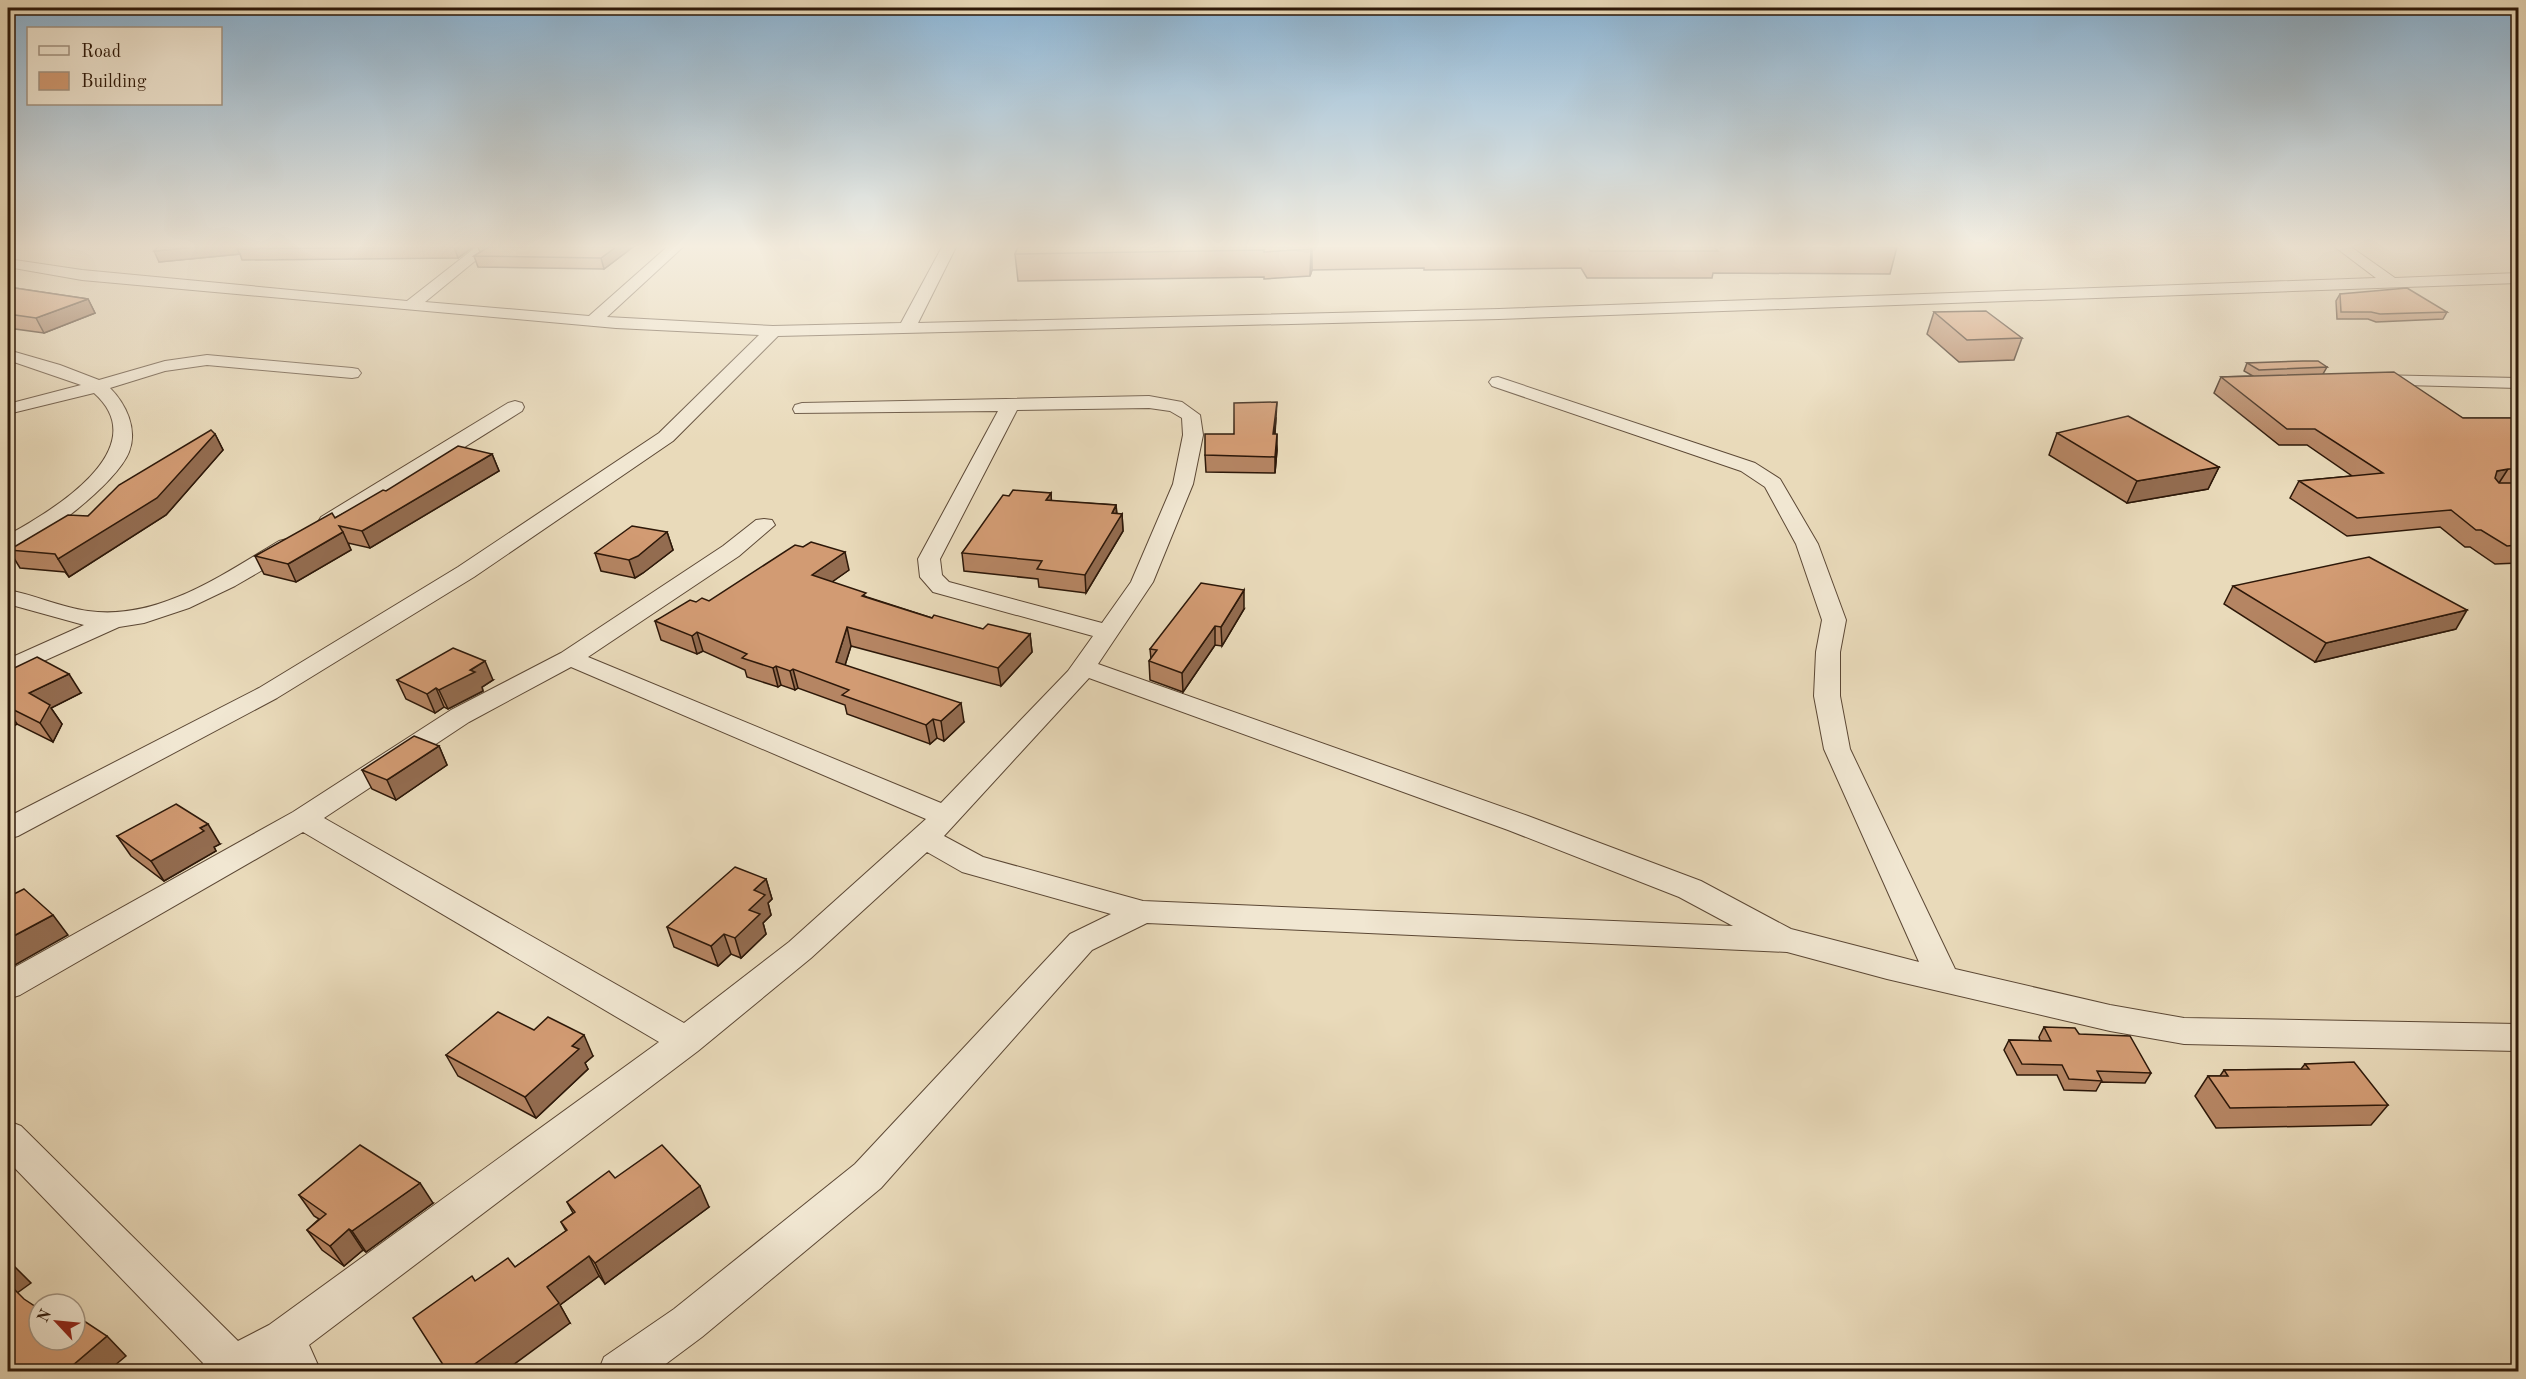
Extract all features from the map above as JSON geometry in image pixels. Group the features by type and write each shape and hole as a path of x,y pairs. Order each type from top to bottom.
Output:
{"street":[{"path":"475,311 593,321 772,331 1573,311"},
{"path":"593,321 604,311"},
{"path":"906,329 915,311"},
{"path":"8,829 268,693 466,572 666,437 772,331"},
{"path":"8,355 52,368 97,386 112,400 120,418 122,437 116,459 72,502 8,544"},
{"path":"8,409 184,361 207,360 352,373"},
{"path":"2356,380 2518,383"},
{"path":"1498,382 1748,467 1773,483 1807,544 1834,620 1828,652 1827,696 1837,749 1944,980"},
{"path":"8,1137 226,1368 292,1355 800,950 936,828 1083,667 1142,582 1183,484 1193,435 1191,415 1175,406 1149,402 802,409"},
{"path":"1010,405 929,559 931,577 941,587 1107,632"},
{"path":"8,668 113,621 152,614 178,604 310,533 515,407"},
{"path":"8,986 303,819 460,716 570,658 732,551 764,525"},
{"path":"8,597 83,618 113,621"},
{"path":"570,658 936,828 974,865 1143,912 1786,940 2109,1018 2184,1031 2518,1038"},
{"path":"1083,667 1518,823 1690,889 1786,940"},
{"path":"303,819 686,1041"},
{"path":"619,1371 688,1323 868,1176 1081,942 1143,912"}],"building":[{"path":"8,311 54,311 36,318 8,314"},
{"path":"1986,311 2022,338 1967,340 1934,312"},
{"path":"2341,311 2447,312 2380,314"},
{"path":"2318,361 2327,367 2259,370 2247,363"},
{"path":"2394,372 2463,418 2518,418 2518,469 2497,471 2495,478 2499,483 2518,483 2518,545 2507,546 2481,530 2476,530 2451,510 2357,518 2299,481 2383,473 2315,429 2287,429 2221,377"},
{"path":"1277,402 1273,434 1277,434 1275,457 1205,455 1205,434 1234,434 1234,403"},
{"path":"2128,416 2219,467 2137,481 2057,433"},
{"path":"211,430 215,434 157,498 58,559 55,554 9,550 68,515 88,516 119,485"},
{"path":"458,446 492,454 362,531 339,526 343,532 288,564 255,556 332,513 335,518 383,490 386,491"},
{"path":"1013,490 1051,493 1046,500 1116,505 1112,513 1122,514 1085,575 1037,569 1042,561 962,553 1003,495 1009,496"},
{"path":"632,526 667,532 638,556 629,560 595,553"},
{"path":"811,542 845,552 812,575 866,593 862,596 932,618 934,615 983,629 988,624 1030,634 998,668 847,627 836,662 961,703 941,721 933,719 926,725 842,695 849,690 793,669 790,671 776,666 773,668 742,658 747,654 697,632 692,636 655,621 690,600 696,602 702,598 709,601 795,545 803,547"},
{"path":"2369,557 2467,610 2326,643 2233,586"},
{"path":"1201,583 1244,590 1221,627 1215,626 1182,673 1149,661 1157,650 1150,649"},
{"path":"453,648 485,661 470,670 475,672 427,694 397,680"},
{"path":"37,657 69,674 29,693 50,705 40,723 8,707 8,671"},
{"path":"414,736 439,746 387,780 362,770"},
{"path":"176,804 208,824 200,828 204,831 151,861 117,836"},
{"path":"735,867 766,879 754,890 765,895 749,910 760,914 735,938 724,934 711,946 667,927"},
{"path":"24,889 53,915 8,939 8,897"},
{"path":"498,1012 534,1030 548,1017 584,1035 572,1046 579,1049 525,1097 446,1055"},
{"path":"2044,1027 2075,1028 2079,1034 2130,1036 2151,1073 2097,1071 2102,1081 2069,1079 2062,1065 2022,1064 2009,1040 2051,1041"},
{"path":"2354,1062 2388,1105 2230,1108 2208,1076 2228,1076 2224,1070 2309,1069 2305,1064"},
{"path":"360,1145 420,1183 352,1231 349,1229 330,1246 307,1230 326,1214 299,1195"},
{"path":"662,1145 700,1186 595,1263 589,1256 547,1287 559,1303 465,1371 447,1371 413,1318 472,1276 475,1281 508,1258 515,1267 567,1230 561,1222 575,1212 567,1202 609,1171 615,1178"},
{"path":"8,1283 27,1301 27,1352 87,1352 87,1323 107,1336 66,1371 8,1371"}]}
